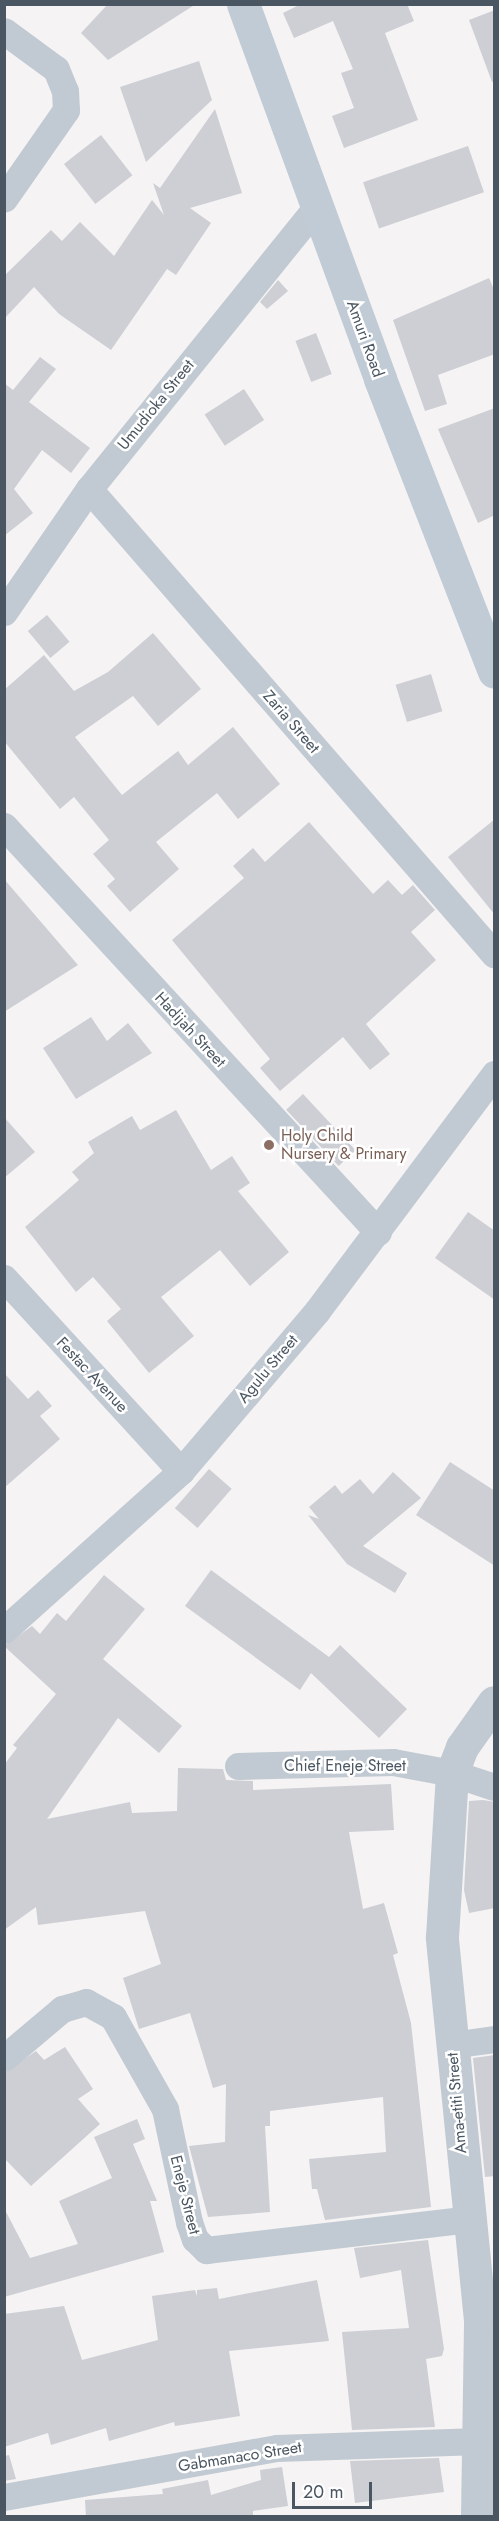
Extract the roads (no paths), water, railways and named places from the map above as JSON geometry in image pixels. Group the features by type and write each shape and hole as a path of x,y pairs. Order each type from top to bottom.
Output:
{"main road":[{"name":"Amuri Road","path":"243,4 317,206 495,672"}],"street":[{"path":"4,31 56,69 66,110 4,199"},
{"name":"Umudioka Street","path":"4,612 89,489 317,206"},
{"name":"Zaria Street","path":"89,489 495,954"},
{"name":"Hadijah Street","path":"4,826 378,1232"},
{"name":"Agulu Street","path":"4,1630 182,1471 378,1232 495,1074"},
{"name":"Festac Avenue","path":"4,1278 182,1471"},
{"name":"Ama-etiti Street","path":"484,2507 479,2441 480,2320 442,1938 452,1773 462,1746 495,1702"},
{"name":"Chief Eneje Street","path":"238,1766 393,1762 452,1773 495,1787"},
{"name":"Eneje Street","path":"4,2058 62,2009 86,2002 113,2017 165,2109 189,2222 195,2239 206,2250 469,2219"},
{"path":"451,2044 495,2039"},
{"name":"Gabmanaco Street","path":"4,2497 277,2448 479,2441"}],"place":[{"name":"Holy Child Nursery & Primary","path":"269,1145"}]}
